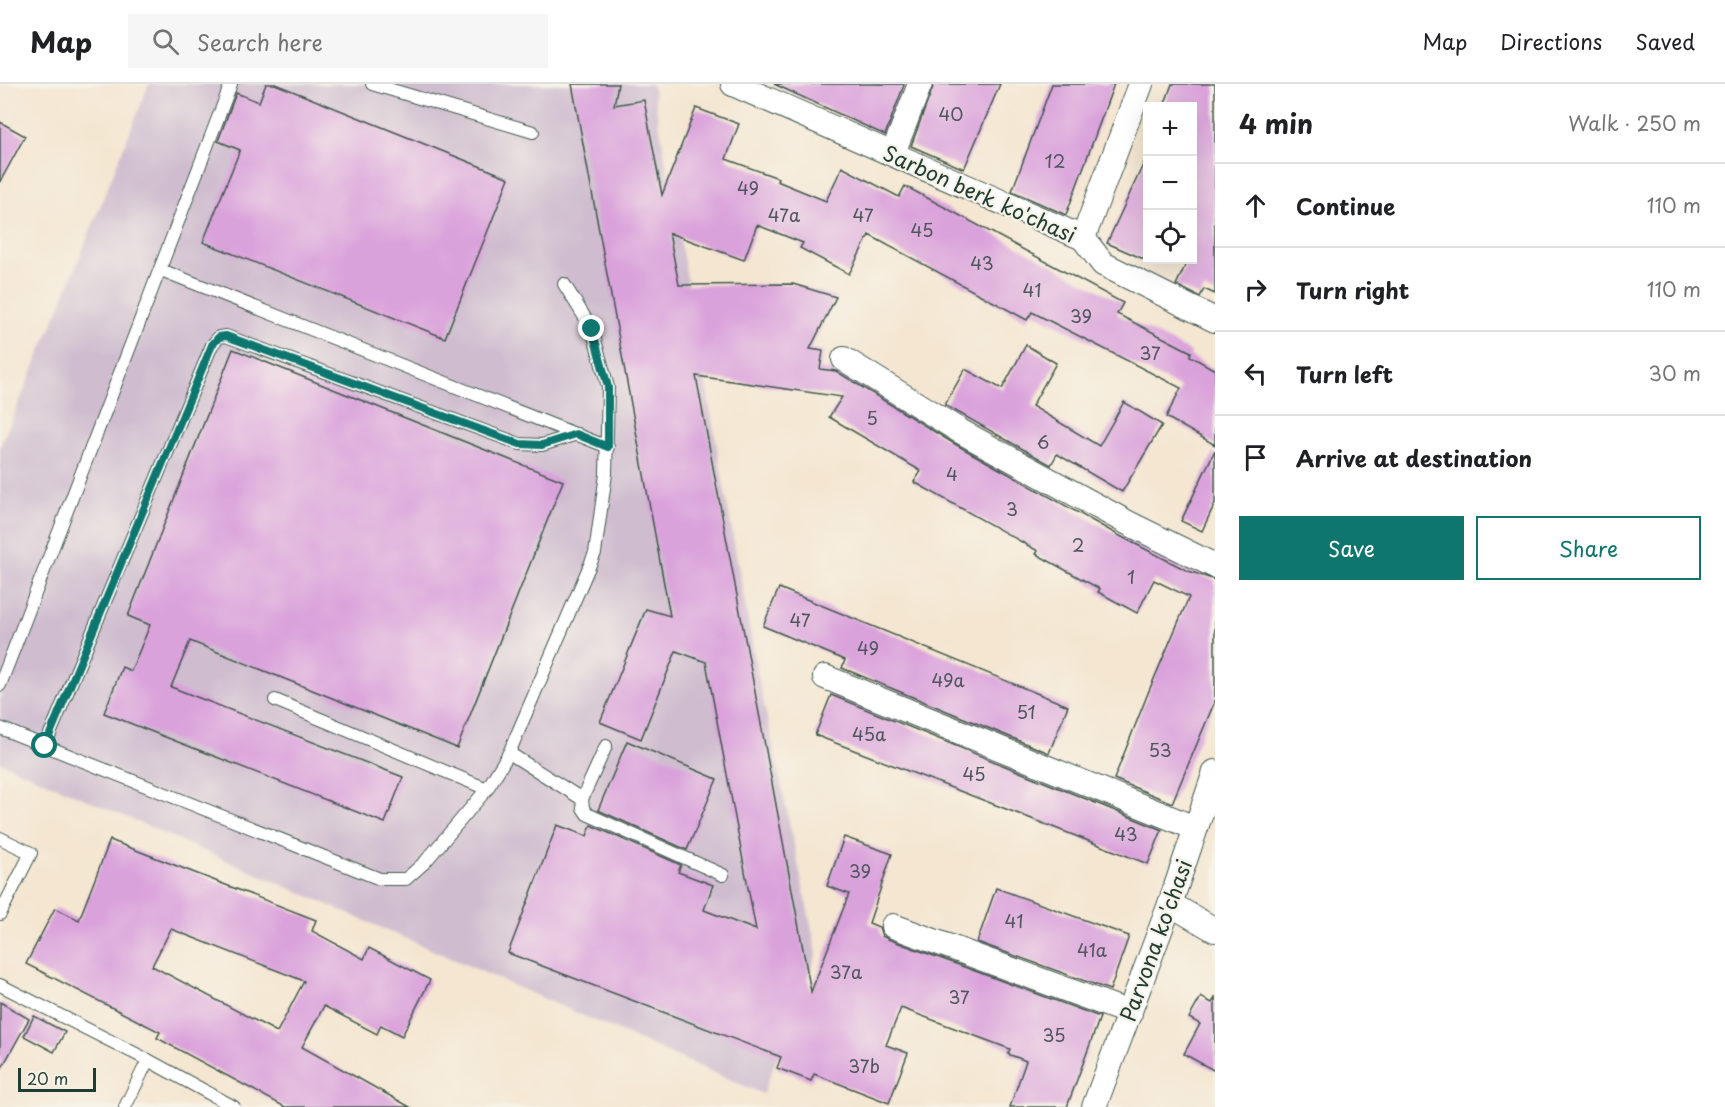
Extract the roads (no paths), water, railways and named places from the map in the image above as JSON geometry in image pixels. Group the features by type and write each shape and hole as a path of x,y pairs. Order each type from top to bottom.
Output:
{"street":[{"name":"Sarbon berk ko'chasi","path":"733,84 1083,238 1103,264 1215,320"},
{"path":"893,153 920,84"},
{"path":"1083,238 1141,84"},
{"path":"844,359 960,431 1128,523 1215,566"},
{"path":"825,677 1195,828"},
{"name":"Parvona ko'chasi","path":"1094,1107 1170,904 1215,772"},
{"path":"1170,904 1215,930"},
{"path":"893,926 1130,1013"}],"lane":[{"path":"0,685 231,84"},
{"path":"372,84 533,132"},
{"path":"161,270 608,447"},
{"path":"0,728 380,879 406,879 425,862 487,789 509,753 595,553 608,447 608,387 592,329 564,284"},
{"path":"45,746 212,345 219,337 226,336 520,444 542,445 576,434"},
{"path":"275,700 487,789"},
{"path":"606,746 582,799 583,808 587,814 723,875"},
{"path":"509,753 582,799"},
{"path":"0,838 31,853 0,914"},
{"path":"0,986 148,1060 234,1107"},
{"path":"125,1107 148,1060"}]}
